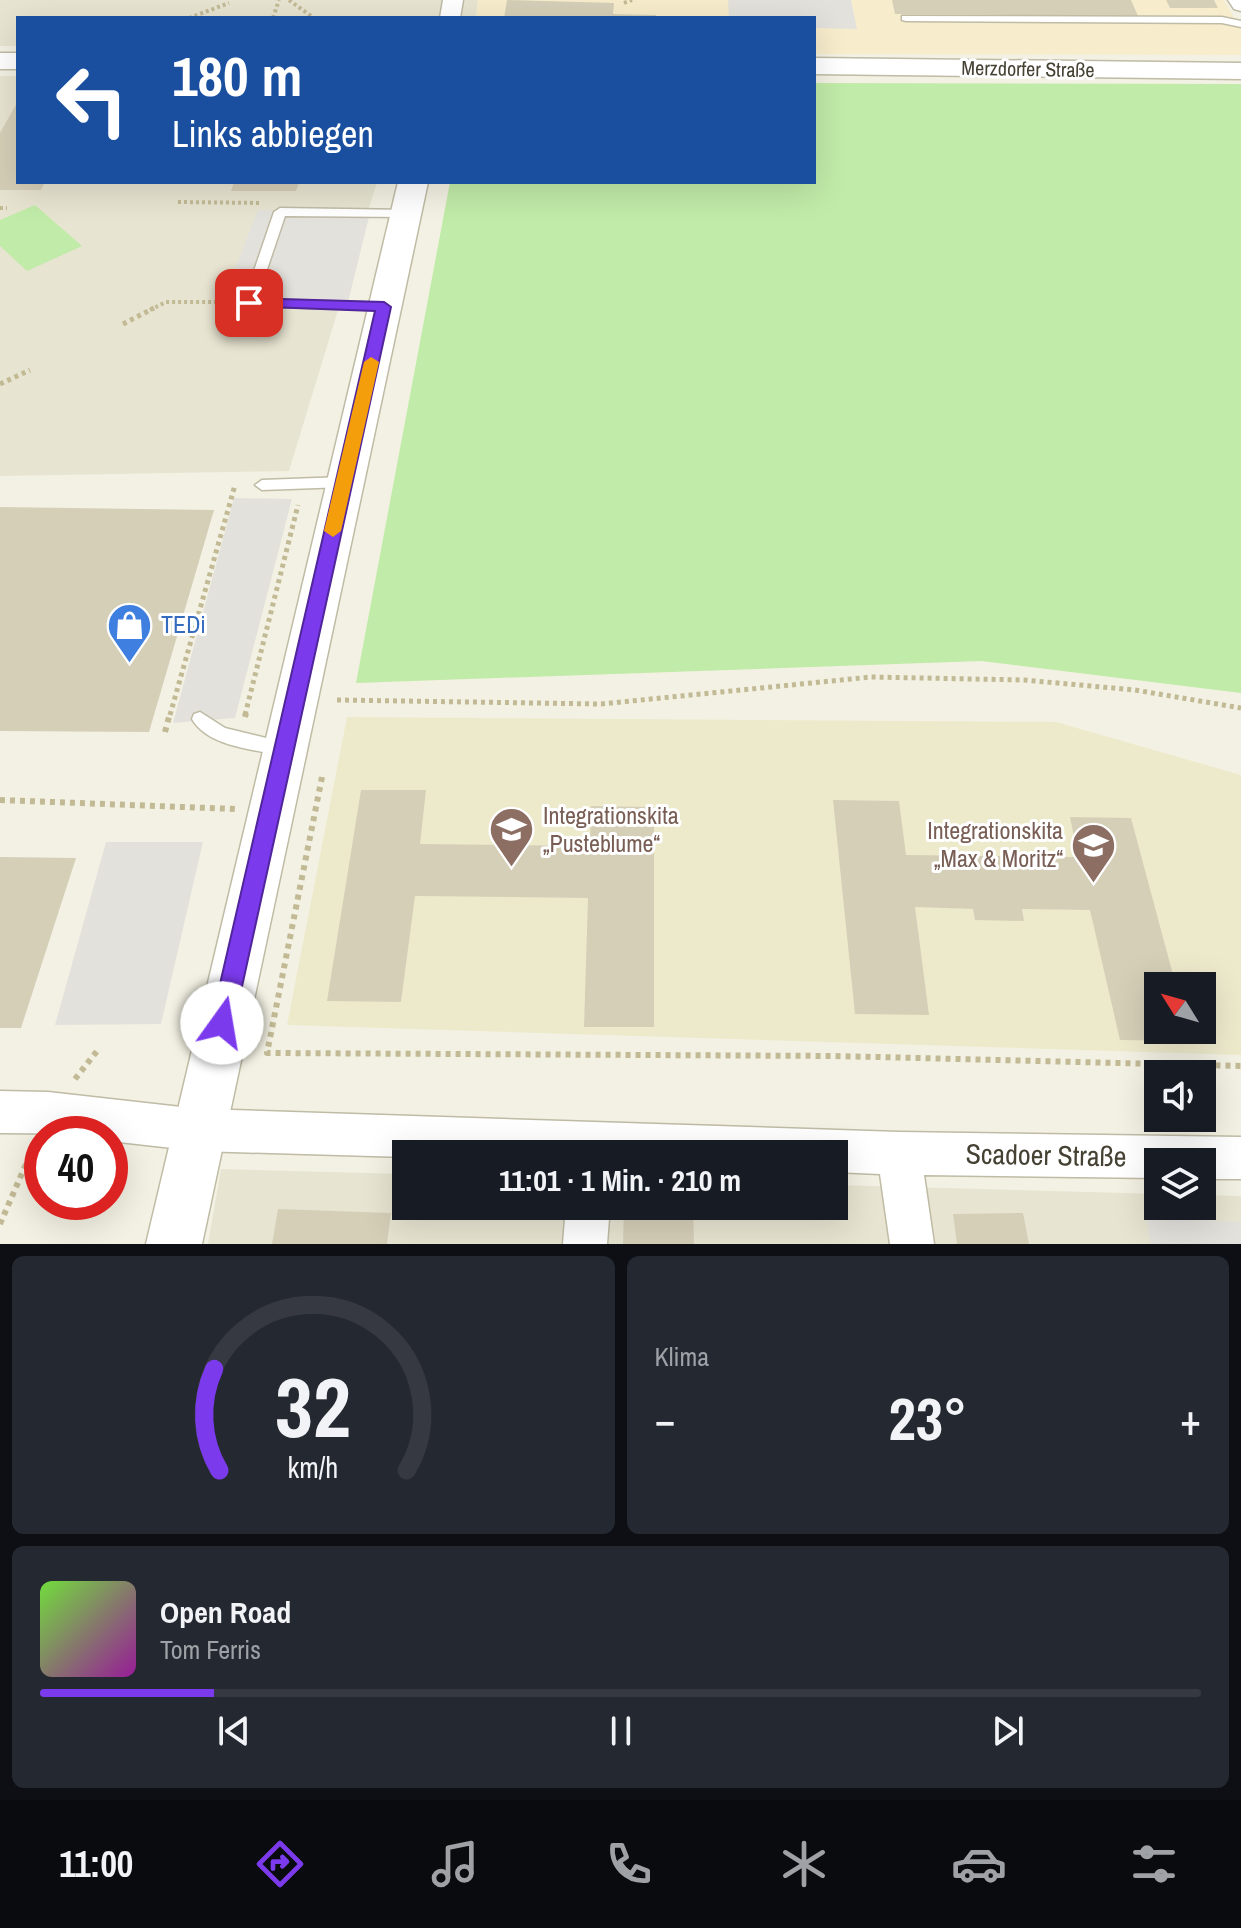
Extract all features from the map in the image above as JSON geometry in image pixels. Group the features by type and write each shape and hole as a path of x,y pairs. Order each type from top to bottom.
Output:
{"street":[{"name":"Merzdorfer Straße","path":"816,66 1241,71"},
{"path":"174,1244 409,198"},
{"name":"Scadoer Straße","path":"0,1112 48,1113 199,1130 417,1140"},
{"name":"Scadoer Straße","path":"848,1152 1241,1158"},
{"path":"899,1153 912,1244"},
{"path":"585,1244 587,1220"}],"lane":[{"path":"906,18 1222,20 1241,24"},
{"path":"384,307 249,303 280,212 409,198"},
{"path":"262,485 344,482"},
{"path":"200,719 220,734 283,749"}],"path":[{"path":"289,0 311,16"},
{"path":"624,3 632,0"},
{"path":"194,16 229,3"},
{"path":"0,208 7,208"},
{"path":"123,324 166,302 249,303"},
{"path":"0,384 30,370"},
{"path":"165,732 235,485"},
{"path":"337,700 601,704 871,677 1024,680 1135,690 1241,708"},
{"path":"0,800 270,810"},
{"path":"267,1053 835,1056 1241,1066"}],"shaded area":[{"path":"0,0 478,0 476,16 16,16 16,46 0,46"},
{"path":"478,0 1224,0 1241,30 1241,55 816,54 816,16 476,16"},
{"path":"728,0 851,0 857,29 816,28 816,16 729,16"},
{"path":"0,76 16,76 16,184 376,184 289,471 0,476"},
{"path":"258,210 370,213 347,306 222,302"},
{"path":"234,498 292,499 235,718 173,723"},
{"path":"347,717 1056,722 1241,775 1241,1055 287,1025"},
{"path":"106,842 203,842 161,1024 55,1025"},
{"path":"221,1169 392,1174 392,1220 848,1220 848,1185 1144,1194 1144,1220 1216,1220 1216,1195 1241,1196 1241,1244 208,1244"},
{"path":"1147,1220 1241,1222 1241,1244 1151,1244"}],"green space":[{"path":"816,83 1241,84 1241,693 981,661 356,683 450,184 816,184"},
{"path":"35,205 82,246 27,271 0,246 0,220"}],"building":[{"path":"507,0 614,3 613,14 656,15 656,16 504,16"},
{"path":"892,0 1131,0 1138,16 895,14"},
{"path":"1166,0 1214,0 1218,8 1170,8"},
{"path":"16,105 16,184 44,184 41,190 0,190 0,133"},
{"path":"233,184 298,184 296,191 231,191"},
{"path":"0,507 214,510 149,732 0,731"},
{"path":"361,790 426,790 420,844 590,846 591,806 654,807 654,1027 584,1027 588,898 415,896 401,1002 327,1001"},
{"path":"833,800 899,801 906,855 1078,857 1070,817 1131,818 1172,972 1144,972 1144,1040 1120,1040 1090,910 1022,909 1024,921 975,920 973,909 915,907 929,1015 855,1014"},
{"path":"0,857 76,858 21,1028 0,1028"},
{"path":"278,1209 391,1213 387,1244 272,1244"},
{"path":"1023,1213 1029,1244 957,1244 953,1214"},
{"path":"624,1220 693,1220 694,1244 623,1244"}],"slow traffic":[{"path":"333,531 371,362"}],"place":[{"name":"TEDi","path":"130,664"},
{"name":"Integrationskita „Pusteblume“","path":"512,869"},
{"name":"Integrationskita „Max & Moritz“","path":"1094,884"}],"route":[{"path":"222,1023 384,307 249,303"}]}
